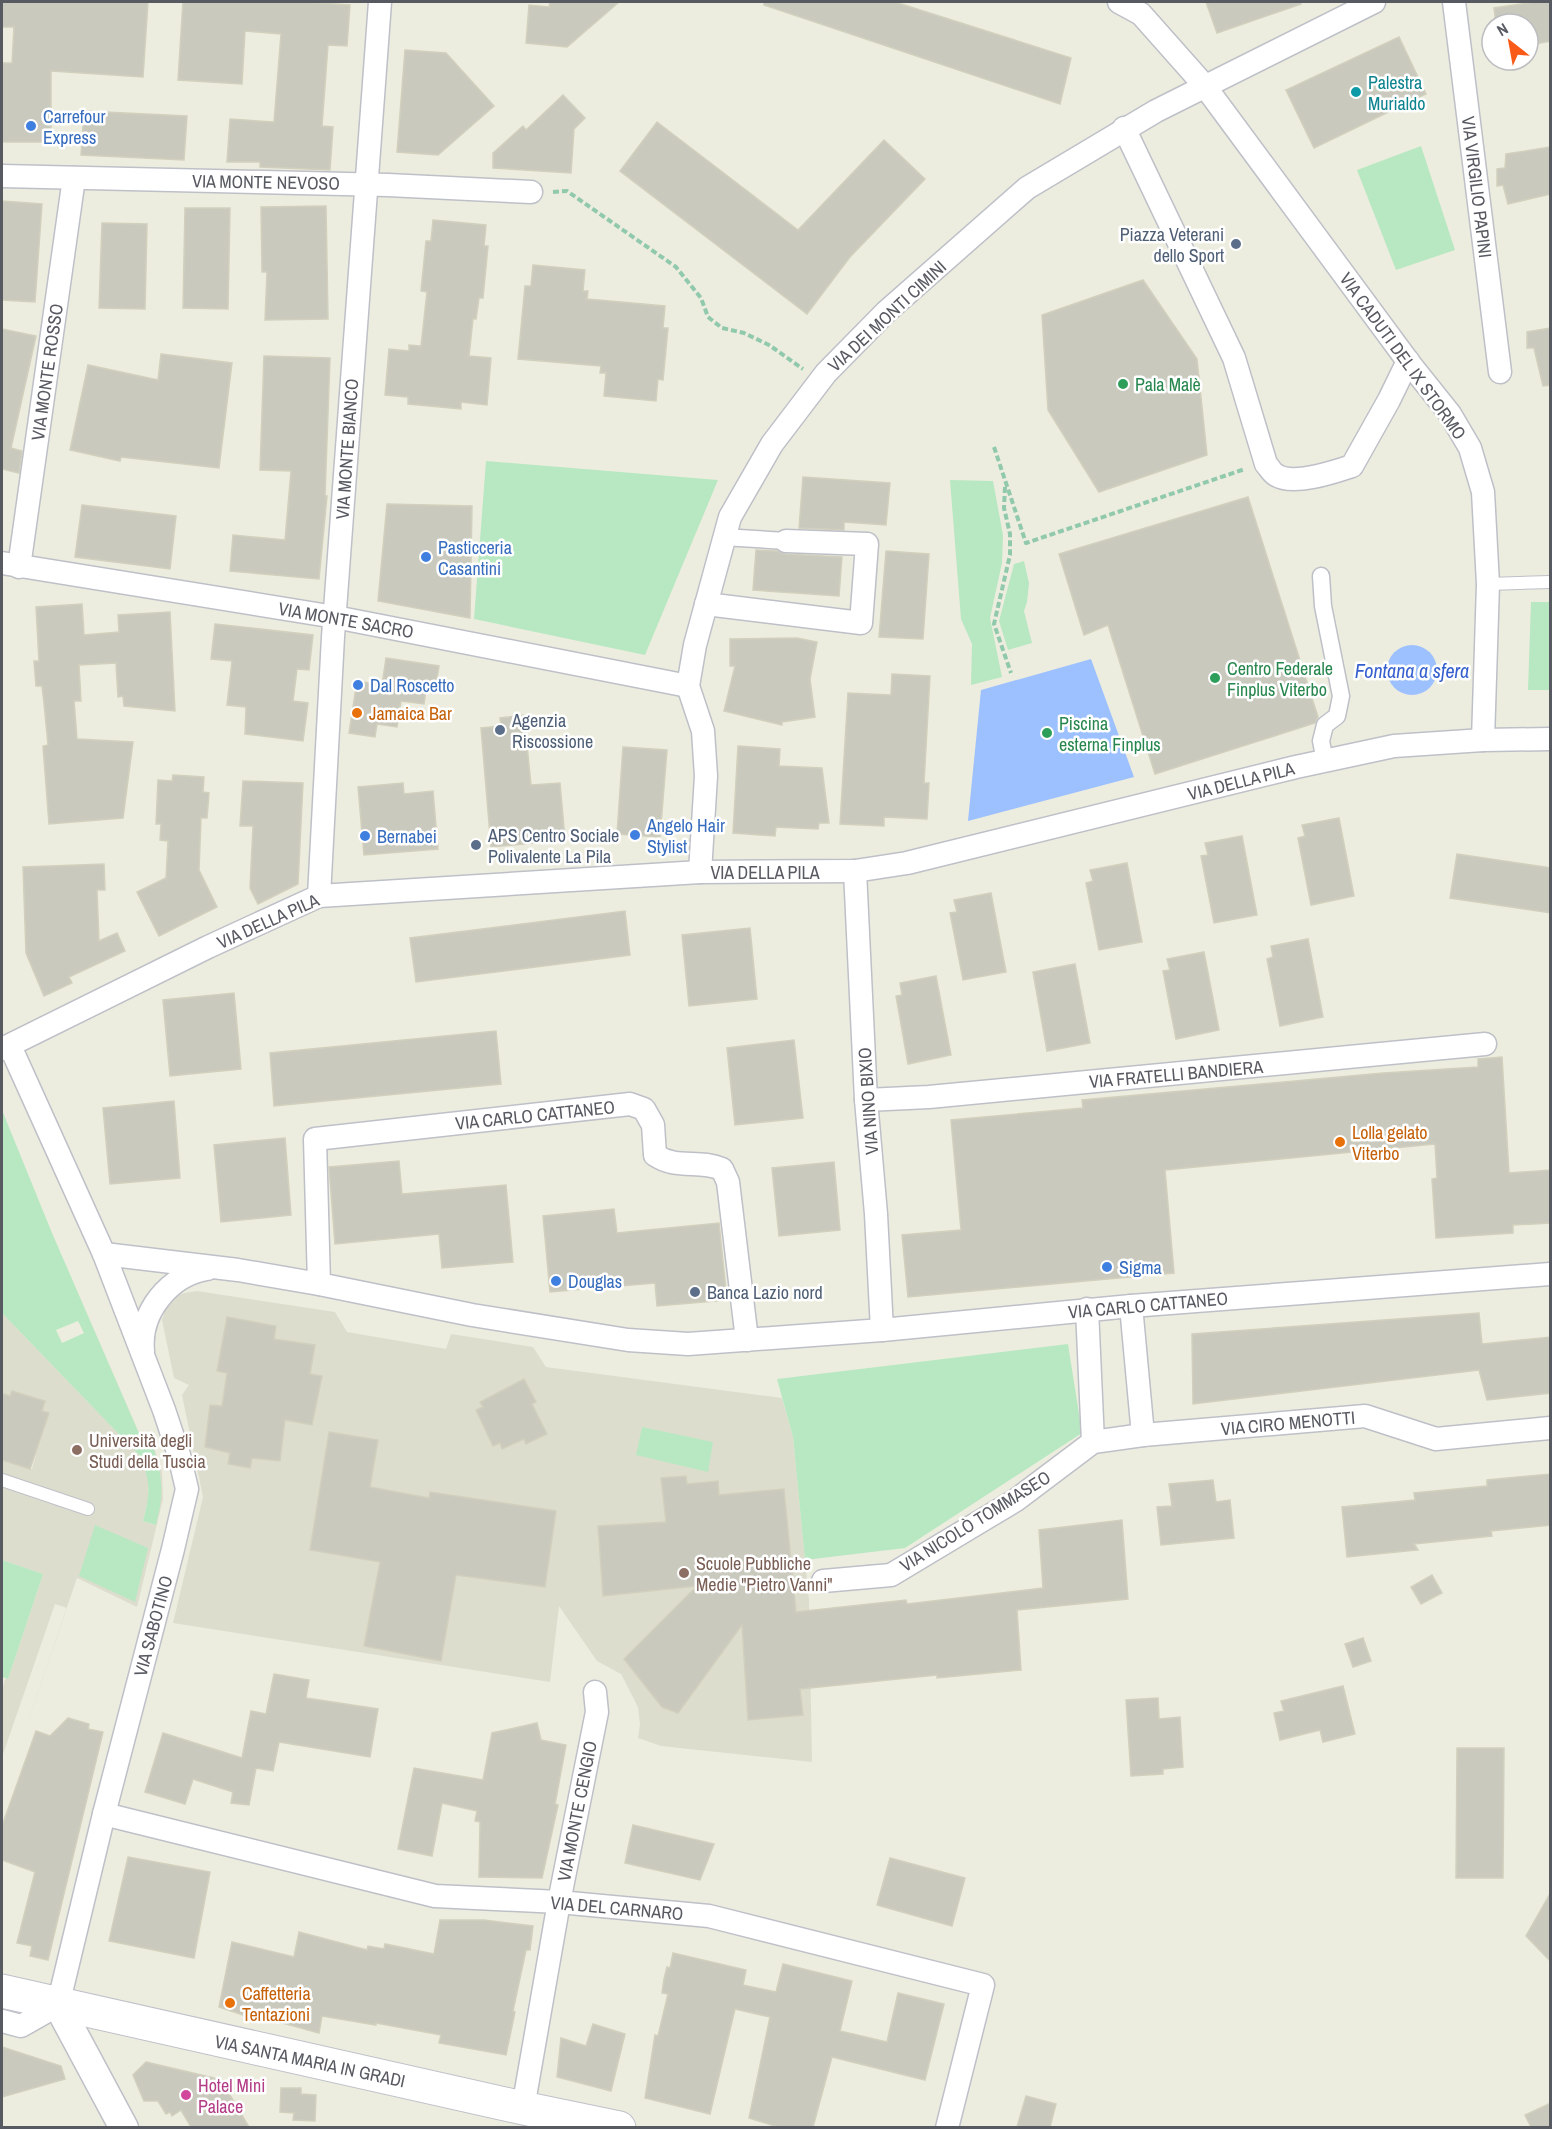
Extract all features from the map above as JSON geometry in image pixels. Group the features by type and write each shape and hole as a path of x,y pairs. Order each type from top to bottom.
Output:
{"main road":[{"name":"VIA SANTA MARIA IN GRADI","path":"2,1991 523,2108 620,2127"}],"street":[{"name":"VIA MONTE BIANCO","path":"319,896 335,617 380,2"},
{"name":"VIA CADUTI DEL IX STORMO","path":"1119,2 1141,14 1204,85 1408,361 1450,414 1470,448 1483,492 1488,584 1483,740"},
{"name":"VIA DEI MONTI CIMINI","path":"700,872 706,776 703,731 688,686 695,645 730,517 772,444 820,381 886,312 1027,188 1124,128 1204,85 1374,2"},
{"name":"VIA VIRGILIO PAPINI","path":"1454,2 1500,372"},
{"path":"1124,128 1234,358 1266,464 1276,476 1293,478 1321,476 1352,466 1408,361"},
{"name":"VIA MONTE NEVOSO","path":"2,176 366,185 531,192"},
{"name":"VIA MONTE ROSSO","path":"10,565 74,178"},
{"path":"706,604 861,623 867,544 723,537"},
{"name":"VIA MONTE SACRO","path":"10,565 335,617 688,686"},
{"path":"1320,576 1323,606 1341,696 1336,716 1325,725 1321,741 1326,760"},
{"name":"VIA DELLA PILA","path":"6,1048 208,947 319,896 700,872 855,871 907,863 1326,760 1394,746 1483,740 1551,739"},
{"name":"VIA NINO BIXIO","path":"855,871 866,1100 876,1214 882,1330"},
{"name":"VIA FRATELLI BANDIERA","path":"866,1100 941,1096 1485,1044"},
{"path":"6,1048 104,1254"},
{"name":"VIA CARLO CATTANEO","path":"319,1284 315,1139 630,1104 644,1109 653,1125 655,1155 666,1163 712,1165 722,1170 728,1182 747,1340"},
{"name":"VIA CARLO CATTANEO","path":"104,1254 214,1267 319,1284 472,1315 628,1340 688,1344 882,1330 1087,1309 1551,1274"},
{"name":"VIA SABOTINO","path":"58,2005 187,1489 179,1455 104,1254"},
{"path":"145,1361 144,1331 148,1316 156,1302 175,1282 194,1272 214,1267"},
{"path":"1131,1306 1143,1436"},
{"path":"1087,1309 1094,1442"},
{"name":"VIA CIRO MENOTTI","path":"1094,1442 1365,1416 1436,1439 1551,1428"},
{"name":"VIA NICOLÒ TOMMASEO","path":"824,1581 891,1575 1016,1500 1094,1442"},
{"name":"VIA MONTE CENGIO","path":"523,2108 559,1902 597,1712 595,1692"},
{"name":"VIA DEL CARNARO","path":"104,1814 435,1896 559,1902 709,1916 983,1985 947,2127"},
{"path":"2,2021 21,2026 58,2005 123,2127"}],"lane":[{"path":"1488,584 1551,582"},
{"path":"2,1480 88,1509"}],"path":[{"path":"531,192 567,192 676,267 701,298 708,317 722,328 744,333 769,345 820,381"},
{"path":"994,447 1026,543 1247,469"},
{"path":"1005,483 1004,508 1010,534 1010,555 994,624 1011,673"}],"shaded area":[{"name":"Università degli Studi della Tuscia","path":"52,1233 144,1444 152,1442 162,1472 163,1499 137,1607 77,1578 67,1608 55,1604 2,1757 2,1690 5,1679 8,1679 43,1574 2,1560 2,1460 32,1469 36,1455 2,1444 2,1431 39,1443 49,1414 42,1411 44,1401 12,1391 10,1396 2,1393 2,1313 140,1456 148,1476 148,1499 143,1521 156,1525 152,1443 144,1445"},
{"path":"197,1291 335,1312 347,1332 446,1349 451,1334 533,1347 546,1367 782,1398 793,1437 809,1600 812,1762 661,1746 638,1738 640,1725 638,1707 621,1674 597,1661 559,1606 550,1682 173,1623 203,1497 182,1395 189,1385 174,1378 162,1320 167,1305 179,1294"}],"green space":[{"path":"1421,146 1455,250 1396,270 1357,170"},
{"path":"486,461 718,480 645,655 474,619"},
{"path":"950,480 993,481 1003,535 1002,563 990,618 1002,677 971,685 972,644 961,619"},
{"path":"1024,561 1029,583 1024,611 1032,643 1008,650 999,621 1014,564"},
{"path":"1531,602 1550,602 1550,690 1528,690"},
{"path":"2,1110 52,1233 144,1445 152,1443 161,1483 161,1502 156,1525 143,1521 148,1488 140,1456 2,1313","holes":["78,1321 84,1333 62,1343 56,1330"]},
{"path":"1068,1344 1082,1433 905,1548 805,1560 793,1437 777,1379"},
{"path":"642,1427 713,1442 708,1472 636,1455"},
{"path":"95,1525 148,1548 135,1602 79,1576"},
{"path":"2,1560 43,1574 8,1679 2,1677"}],"water":[{"name":"Fontana a sfera","path":"1407,645 1417,645 1430,652 1437,665 1437,675 1430,688 1417,695 1407,695 1398,691 1391,684 1387,675 1387,665 1391,656 1398,649"},
{"name":"Piscina esterna Finplus","path":"1091,659 1134,777 968,821 981,690"}],"building":[{"path":"2,2 148,2 143,77 51,71 51,142 2,142 2,63 12,63 14,27 2,27"},
{"path":"183,2 305,2 350,5 347,46 328,45 322,126 333,127 330,170 260,167 260,162 227,162 230,119 274,122 281,34 245,31 242,84 178,80"},
{"path":"550,2 619,2 567,47 526,43 529,5 549,7"},
{"path":"764,2 895,2 1071,58 1060,104 764,5"},
{"path":"1206,2 1300,2 1301,4 1217,33"},
{"path":"1551,2 1551,41 1540,43 1540,12 1494,12 1494,8"},
{"name":"Palestra Murialdo","path":"1399,37 1426,94 1314,148 1286,90"},
{"path":"405,50 446,53 494,106 438,155 397,152"},
{"path":"563,95 585,118 574,129 571,173 493,168 493,153 523,126 526,130"},
{"path":"84,111 187,116 184,160 81,155"},
{"path":"657,122 798,230 884,140 925,179 850,257 807,314 620,171"},
{"path":"1551,147 1551,194 1508,204 1503,185 1497,186 1497,169 1505,168 1506,154"},
{"path":"2,201 42,204 35,302 2,300"},
{"path":"326,206 328,319 265,320 267,272 262,272 261,207"},
{"path":"185,208 230,208 228,309 183,308"},
{"path":"433,220 486,225 484,246 488,246 483,298 479,298 476,319 473,319 469,356 491,358 487,405 461,402 461,409 408,404 408,397 385,395 389,349 409,351 409,345 421,346 427,292 421,291 426,241 431,241"},
{"path":"102,223 147,224 145,309 99,308"},
{"path":"533,265 585,270 583,291 588,291 587,299 665,306 663,328 668,328 663,380 658,379 656,401 604,396 606,373 600,373 601,366 518,359 525,286 531,286"},
{"name":"Pala Malè","path":"1143,280 1197,359 1207,455 1099,492 1048,410 1042,315"},
{"path":"1551,328 1551,385 1543,386 1534,348 1527,348 1527,332"},
{"path":"2,329 36,336 11,448 22,451 19,473 2,469"},
{"path":"161,354 232,363 219,468 121,457 120,461 70,450 88,365 158,380"},
{"path":"264,356 330,358 325,496 327,496 319,579 230,571 233,535 285,540 291,471 260,470"},
{"path":"803,477 890,483 886,525 844,522 844,530 799,528"},
{"name":"Centro Federale Finplus Viterbo","path":"1248,497 1318,717 1315,723 1155,774 1108,625 1084,635 1059,554"},
{"name":"Pasticceria Casantini","path":"387,504 472,506 470,618 378,601"},
{"path":"82,505 176,516 170,569 75,557"},
{"path":"756,550 842,557 839,596 753,590"},
{"path":"886,551 929,554 923,639 879,637"},
{"path":"82,604 84,635 119,632 118,615 170,612 175,711 124,706 123,696 118,697 116,663 79,665 81,701 74,701 77,739 133,742 123,818 49,824 43,746 48,745 42,686 36,686 34,661 39,661 36,607"},
{"path":"215,624 313,635 309,670 297,669 293,701 308,703 303,741 245,734 246,707 227,705 232,661 211,659"},
{"path":"797,638 817,642 810,679 815,717 782,722 782,725 724,711 735,666 730,666 730,639"},
{"path":"386,658 439,666 435,692 426,690 424,704 401,701 397,727 377,724 375,737 349,733 357,681 382,685"},
{"path":"892,674 930,676 924,783 929,783 927,819 884,817 884,826 840,824 848,693 891,695"},
{"path":"524,715 531,785 560,783 565,840 491,847 481,728 501,726 500,718"},
{"path":"738,746 780,749 779,766 822,768 829,823 819,823 818,829 776,827 775,836 733,833"},
{"path":"623,747 667,750 660,837 617,834"},
{"path":"173,775 204,777 203,792 209,793 207,818 201,818 199,870 217,907 159,936 137,892 166,878 168,841 160,840 161,824 156,824 158,780 172,781"},
{"path":"243,781 303,783 298,884 258,904 250,888 253,826 240,826"},
{"path":"403,783 404,794 433,791 438,849 364,855 358,787"},
{"path":"1339,818 1354,896 1311,905 1298,838 1305,836 1302,825"},
{"path":"1242,836 1257,915 1214,923 1201,856 1208,855 1205,843"},
{"path":"1457,854 1551,868 1551,913 1450,898"},
{"path":"1127,863 1142,942 1099,950 1086,883 1093,881 1090,870"},
{"path":"104,864 105,890 97,890 99,941 117,933 125,951 69,977 72,983 44,996 26,953 23,867"},
{"path":"991,893 1006,972 963,980 950,913 957,912 954,900"},
{"path":"625,911 630,955 416,982 410,938"},
{"path":"750,928 757,999 689,1006 682,935"},
{"path":"1308,939 1323,1017 1280,1026 1267,959 1273,957 1271,946"},
{"path":"1204,952 1219,1030 1176,1039 1163,971 1170,970 1167,959"},
{"path":"1075,964 1090,1043 1047,1051 1033,972"},
{"path":"936,976 951,1055 908,1064 896,996 902,995 900,983"},
{"path":"234,993 241,1069 170,1076 163,1000"},
{"path":"496,1031 501,1084 274,1106 270,1053"},
{"path":"794,1040 803,1118 735,1125 727,1048"},
{"path":"1502,1057 1509,1173 1551,1170 1551,1223 1513,1225 1513,1233 1436,1238 1432,1179 1437,1178 1435,1144 1165,1170 1174,1273 908,1297 902,1235 961,1230 951,1120 1083,1108 1082,1100 1383,1073 1478,1067 1478,1059"},
{"path":"174,1101 180,1178 110,1184 103,1108"},
{"path":"285,1138 291,1215 221,1222 214,1145"},
{"path":"399,1161 402,1194 506,1185 513,1262 442,1268 439,1234 335,1244 329,1167"},
{"path":"834,1162 840,1230 779,1236 772,1168"},
{"path":"614,1209 617,1233 719,1223 727,1300 657,1306 655,1283 550,1292 543,1216"},
{"path":"1479,1313 1482,1344 1551,1337 1551,1393 1487,1400 1479,1370 1193,1404 1192,1334"},
{"path":"227,1317 276,1326 274,1339 315,1345 310,1374 322,1376 312,1425 285,1420 280,1461 252,1458 250,1468 228,1464 230,1453 205,1447 210,1405 222,1406 227,1373 217,1371"},
{"path":"524,1379 536,1402 532,1404 547,1434 526,1444 524,1439 502,1449 500,1443 493,1446 476,1410 483,1407 480,1402"},
{"path":"12,1391 45,1401 42,1411 49,1413 30,1469 2,1460 2,1393 10,1396"},
{"path":"329,1432 378,1440 370,1487 429,1498 430,1492 556,1511 545,1587 456,1575 441,1661 364,1646 380,1562 310,1550"},
{"path":"1551,1474 1551,1525 1491,1531 1492,1536 1414,1544 1418,1550 1347,1557 1342,1507 1415,1500 1414,1493 1487,1486 1487,1480"},
{"path":"686,1476 687,1484 718,1481 719,1495 784,1489 796,1612 906,1600 907,1604 1043,1588 1039,1530 1122,1520 1128,1599 1017,1610 1021,1670 937,1678 937,1675 800,1689 803,1715 748,1720 742,1625 678,1713 662,1707 624,1659 697,1586 603,1596 598,1526 666,1522 661,1478"},
{"path":"1213,1480 1216,1502 1230,1500 1234,1538 1161,1545 1157,1507 1172,1506 1169,1484"},
{"path":"1432,1575 1442,1593 1421,1604 1411,1587"},
{"path":"1363,1638 1371,1661 1353,1667 1345,1644"},
{"path":"274,1674 309,1680 306,1698 378,1709 370,1757 279,1742 273,1771 256,1768 249,1805 231,1803 233,1792 193,1779 185,1804 145,1792 163,1733 242,1758 251,1711 266,1714"},
{"path":"1343,1686 1355,1734 1323,1742 1320,1730 1280,1740 1274,1713 1284,1711 1281,1701"},
{"path":"1158,1698 1159,1719 1180,1717 1183,1767 1163,1769 1163,1774 1131,1776 1126,1700"},
{"path":"68,1718 89,1724 88,1729 103,1732 48,1960 30,1956 32,1946 17,1943 35,1872 2,1860 2,1826 36,1731 50,1736"},
{"path":"537,1723 541,1740 566,1745 555,1804 558,1805 542,1878 479,1877 480,1822 475,1821 477,1811 442,1803 432,1856 398,1849 414,1768 483,1780 492,1733"},
{"path":"1457,1748 1504,1748 1503,1878 1456,1878"},
{"path":"633,1825 714,1844 700,1880 625,1863"},
{"path":"128,1857 210,1872 194,1958 109,1941"},
{"path":"890,1858 965,1878 952,1926 877,1905"},
{"path":"1551,1892 1551,1962 1526,1936"},
{"path":"440,1920 484,1920 533,1926 530,1950 526,1950 513,2011 515,2012 506,2055 439,2043 441,2035 376,2023 376,2025 322,2016 319,2033 250,2014 249,2017 219,2007 232,1942 294,1957 299,1932 367,1950 368,1946 384,1949 385,1944 434,1954"},
{"path":"673,1953 746,1970 743,1985 776,1992 783,1964 852,1981 840,2031 887,2042 898,1993 944,2004 925,2080 832,2057 813,2127 778,2127 749,2118 770,2017 735,2009 710,2114 645,2098 655,2035 658,2036 668,1994 662,1993 664,1979 667,1967 670,1968"},
{"path":"593,2024 625,2034 611,2091 557,2077 561,2038 586,2046"},
{"path":"2,2047 61,2066 65,2079 2,2097"},
{"name":"Hotel Mini Palace","path":"146,2062 214,2078 227,2090 249,2127 191,2127 181,2110 172,2116 170,2112 166,2114 158,2101 144,2101 133,2075"},
{"path":"281,2088 301,2088 301,2094 316,2095 315,2121 293,2120 294,2113 280,2112"},
{"path":"1026,2096 1056,2104 1050,2127 1017,2127"},
{"path":"1551,2103 1551,2127 1531,2127 1525,2115"}],"place":[{"name":"Palestra Murialdo","path":"1356,92"},
{"name":"Carrefour Express","path":"31,126"},
{"name":"Piazza Veterani dello Sport","path":"1236,244"},
{"name":"Pala Malè","path":"1123,384"},
{"name":"Pasticceria Casantini","path":"426,557"},
{"name":"Centro Federale Finplus Viterbo","path":"1215,678"},
{"name":"Dal Roscetto","path":"358,685"},
{"name":"Jamaica Bar","path":"357,713"},
{"name":"Agenzia Riscossione","path":"500,730"},
{"name":"Piscina esterna Finplus","path":"1047,733"},
{"name":"Angelo Hair Stylist","path":"635,835"},
{"name":"Bernabei","path":"365,836"},
{"name":"APS Centro Sociale Polivalente La Pila","path":"476,845"},
{"name":"Lolla gelato Viterbo","path":"1340,1142"},
{"name":"Sigma","path":"1107,1267"},
{"name":"Douglas","path":"556,1281"},
{"name":"Banca Lazio nord","path":"695,1292"},
{"name":"Università degli Studi della Tuscia","path":"77,1450"},
{"name":"Scuole Pubbliche Medie \"Pietro Vanni\"","path":"684,1573"},
{"name":"Caffetteria Tentazioni","path":"230,2003"},
{"name":"Hotel Mini Palace","path":"186,2095"}]}
